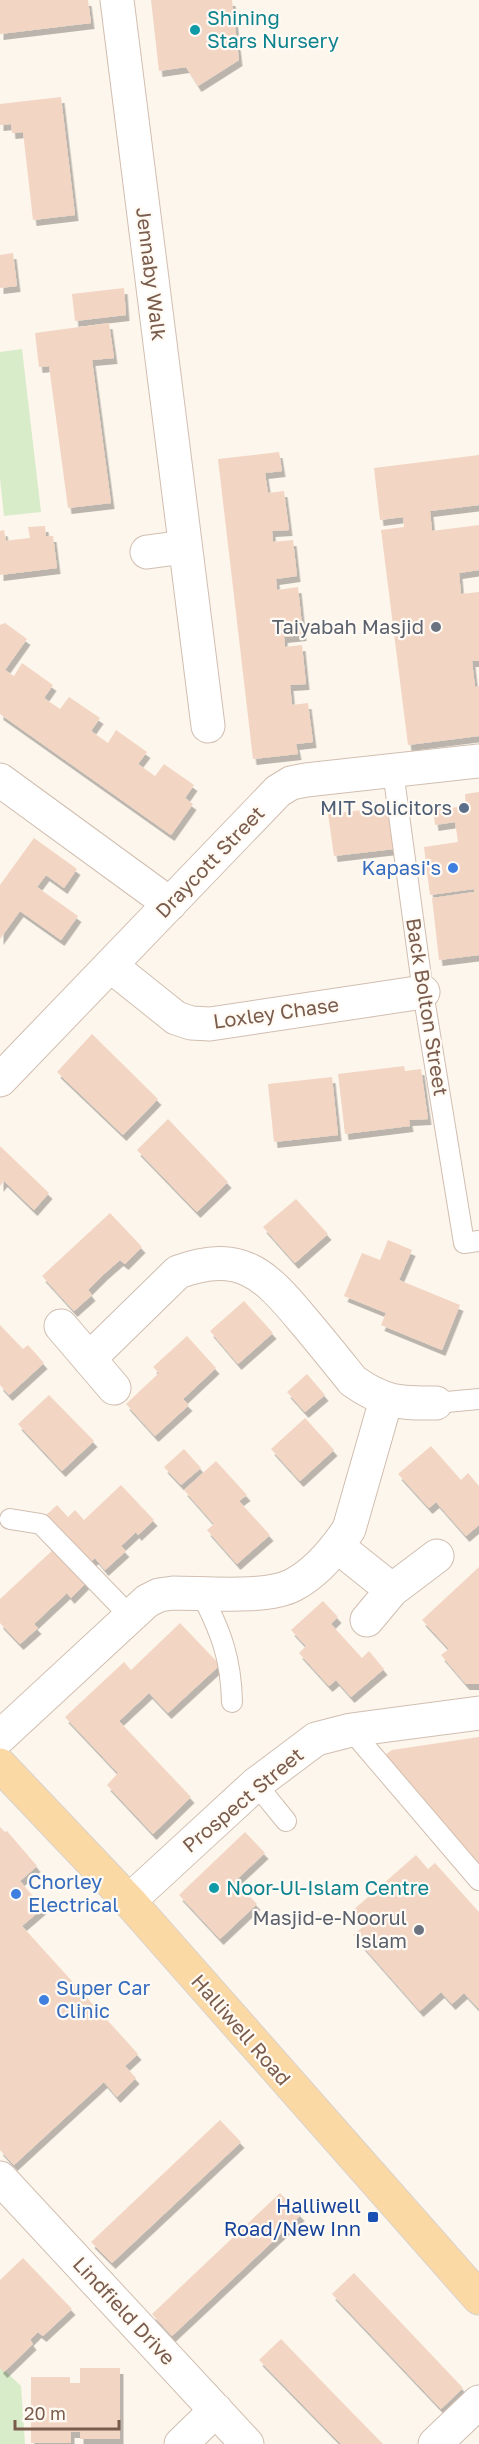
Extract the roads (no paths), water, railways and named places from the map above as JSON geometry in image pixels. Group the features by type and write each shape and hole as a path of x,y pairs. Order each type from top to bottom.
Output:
{"main road":[{"name":"Halliwell Road","path":"0,1765 129,1901 479,2298"}],"street":[{"name":"Jennaby Walk","path":"117,0 208,726"},
{"path":"147,552 184,547"},
{"name":"Draycott Street","path":"0,1080 278,791 291,783 479,761"},
{"path":"0,780 170,904"},
{"name":"Loxley Chase","path":"111,966 176,1018 191,1023 210,1024 423,992"},
{"path":"89,1359 178,1272 193,1266 217,1263 239,1265 258,1272 277,1288 353,1381 386,1400 403,1403 436,1403"},
{"path":"61,1326 114,1388"},
{"path":"0,1737 130,1616 159,1594 271,1592 294,1585 322,1562 349,1529 386,1400"},
{"path":"337,1546 392,1590"},
{"path":"367,1620 392,1590 437,1556"},
{"name":"Prospect Street","path":"129,1901 256,1784 316,1739 351,1730 479,1713"},
{"name":"Lindfield Drive","path":"0,2178 247,2444"},
{"path":"435,2444 479,2402"},
{"path":"181,2444 216,2410"}],"lane":[{"name":"Back Bolton Street","path":"393,771 423,992 471,1242"},
{"path":"436,1403 479,1399"},
{"path":"10,1519 41,1524 130,1616"},
{"path":"201,1593 219,1628 231,1672 232,1702"},
{"path":"351,1730 479,1880"},
{"path":"256,1784 286,1821"}],"place":[{"name":"Shining Stars Nursery","path":"195,30"},
{"name":"Taiyabah Masjid","path":"436,627"},
{"name":"MIT Solicitors","path":"464,808"},
{"name":"Kapasi's","path":"453,868"},
{"name":"Noor-Ul-Islam Centre","path":"214,1888"},
{"name":"Chorley Electrical","path":"16,1894"},
{"name":"Masjid-e-Noorul Islam","path":"419,1930"},
{"name":"Super Car Clinic","path":"44,2000"},
{"name":"Halliwell Road/New Inn","path":"373,2217"}]}
